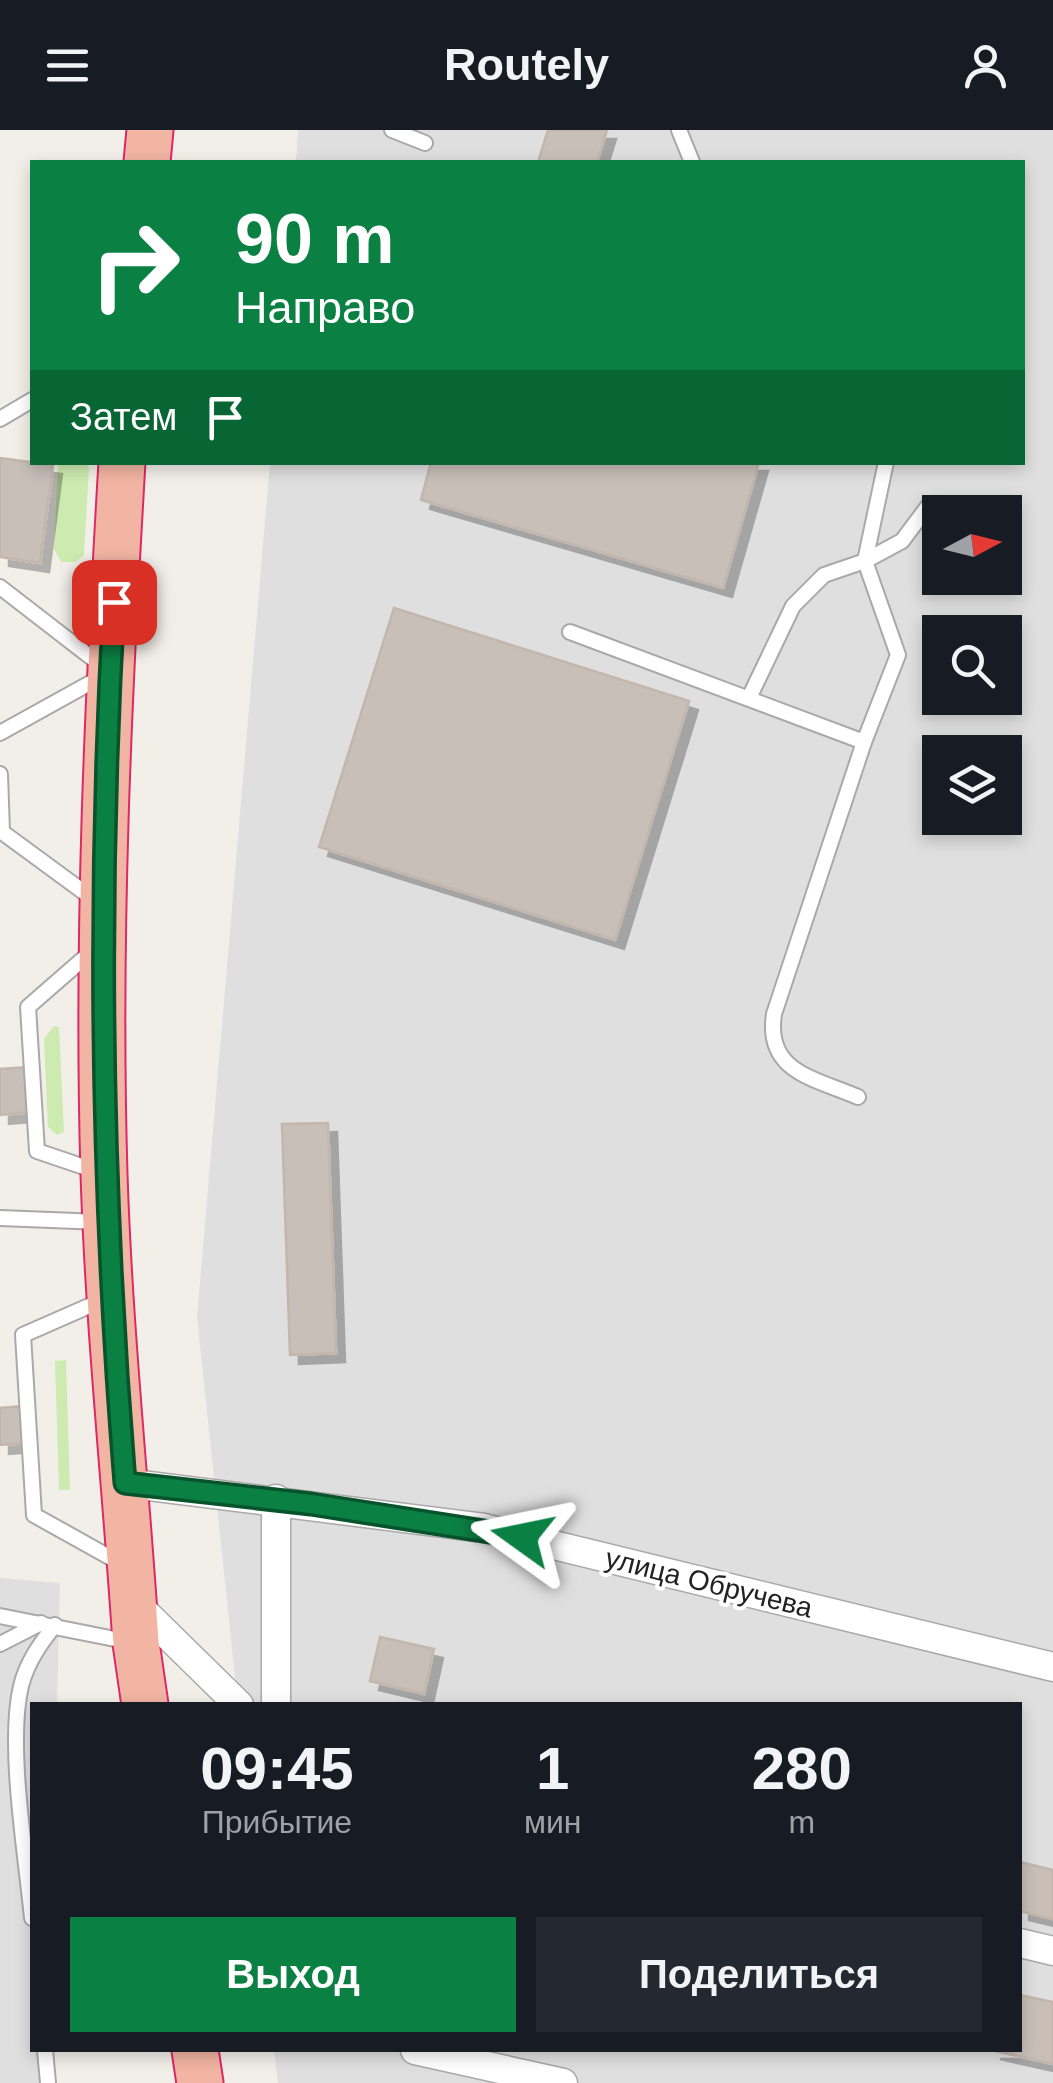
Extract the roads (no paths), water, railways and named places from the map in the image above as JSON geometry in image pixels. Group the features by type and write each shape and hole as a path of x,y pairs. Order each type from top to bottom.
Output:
{"highway":[{"path":"147,160 150,130"},
{"path":"122,465 110,672 104,1174 133,1604 145,1702"},
{"path":"195,2052 200,2083"}],"street":[{"name":"улица Обручева","path":"125,1483 484,1528 1053,1667"},
{"path":"276,1499 276,1702"},
{"path":"133,1604 235,1702"},
{"path":"1022,1943 1053,1951"},
{"path":"424,2052 563,2083"}],"lane":[{"path":"392,130 426,143"},
{"path":"680,130 691,160"},
{"path":"0,419 30,401"},
{"path":"858,1097 783,1064 770,1037 774,1014 864,742 898,656 865,561 885,465"},
{"path":"748,698 793,606 824,576 865,561 902,540 922,514"},
{"path":"0,587 110,672 0,733"},
{"path":"570,632 864,742"},
{"path":"0,774 2,832 104,925 28,1006 38,1152 104,1174"},
{"path":"0,1218 106,1222"},
{"path":"111,1297 24,1335 34,1515 133,1604"},
{"path":"0,1644 48,1624 133,1604"},
{"path":"0,1616 48,1624"},
{"path":"30,1896 19,1776 20,1688 48,1624"},
{"path":"45,2052 48,2083"}]}
